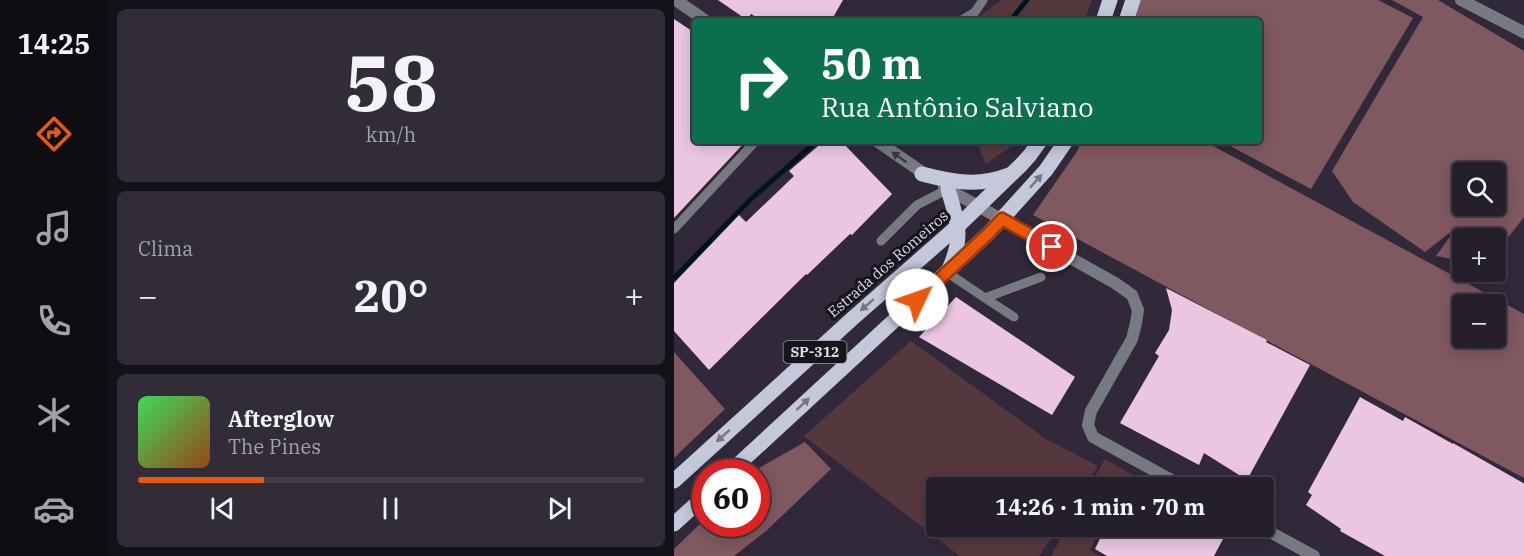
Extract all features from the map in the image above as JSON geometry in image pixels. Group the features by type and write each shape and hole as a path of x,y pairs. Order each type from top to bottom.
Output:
{"main road":[{"path":"1104,18 1110,0"},
{"path":"1127,18 1133,0"},
{"name":"Estrada dos Romeiros","path":"674,481 959,225 1012,174 1038,144"},
{"name":"SP-312","path":"744,459 989,233 1046,170 1064,144"},
{"path":"922,174 948,181 977,183 994,181 1012,174"},
{"path":"947,273 956,252 959,225 948,189"},
{"path":"674,524 692,508"}],"street":[{"path":"676,0 702,18"},
{"path":"1461,0 1524,33"},
{"path":"881,144 922,174 1115,283 1132,295 1138,310 1132,339 1091,411 1088,425 1093,437 1166,477"},
{"path":"1274,534 1314,556"}],"lane":[{"path":"965,18 975,12 983,0"},
{"path":"674,229 753,144"},
{"path":"881,241 917,205 948,189"},
{"path":"947,273 1014,317"},
{"path":"985,298 1041,277"}],"shaded area":[{"path":"1002,0 1092,0 1085,18 977,18"},
{"path":"1139,0 1378,0 1413,18 1311,189 1227,144 1262,144 1262,18 1133,18"},
{"path":"1392,0 1438,0 1524,51 1524,217 1506,240 1506,228 1457,227 1452,228 1452,231 1425,252 1353,202 1332,171 1423,17"},
{"path":"977,144 1015,144 986,164"},
{"path":"1080,144 1210,144 1452,275 1452,282 1465,282 1487,294 1452,294 1452,348 1506,348 1506,304 1524,314 1524,478 1033,215"},
{"path":"1452,234 1452,259 1436,256"},
{"path":"911,341 1046,439 1098,466 1091,477 926,477 926,530 804,436"},
{"path":"674,352 725,409 674,458"},
{"path":"805,442 831,469 770,527 770,462"},
{"path":"1105,459 1136,477 1095,477"},
{"path":"692,532 692,537 758,537 734,556 674,556 674,549"},
{"path":"935,537 1052,537 1039,556 960,556"},
{"path":"1062,537 1096,537 1090,550 1099,556 1051,556"}],"building":[{"path":"718,0 843,0 833,18 758,18 751,14 748,18 744,18"},
{"path":"674,19 692,31 692,144 743,144 674,218"},
{"path":"820,144 844,144 892,194 852,235 850,234 806,274 709,370 674,331 674,283 739,215 746,222 794,176 789,171"},
{"path":"1166,288 1310,365 1249,477 1242,477 1204,453 1199,465 1120,423 1159,356 1155,353 1169,330 1172,310"},
{"path":"956,297 1075,377 1052,415 919,337"},
{"path":"1360,397 1403,421 1405,417 1525,484 1525,556 1385,556 1340,531 1341,529 1306,505 1312,495 1308,492"},
{"path":"1101,537 1219,537 1223,539 1214,556 1107,556 1095,549"}],"waterway":[{"path":"1012,18 1027,0"},
{"path":"674,278 751,199 814,144"}],"route":[{"path":"917,300 1002,219 1052,247"}]}
